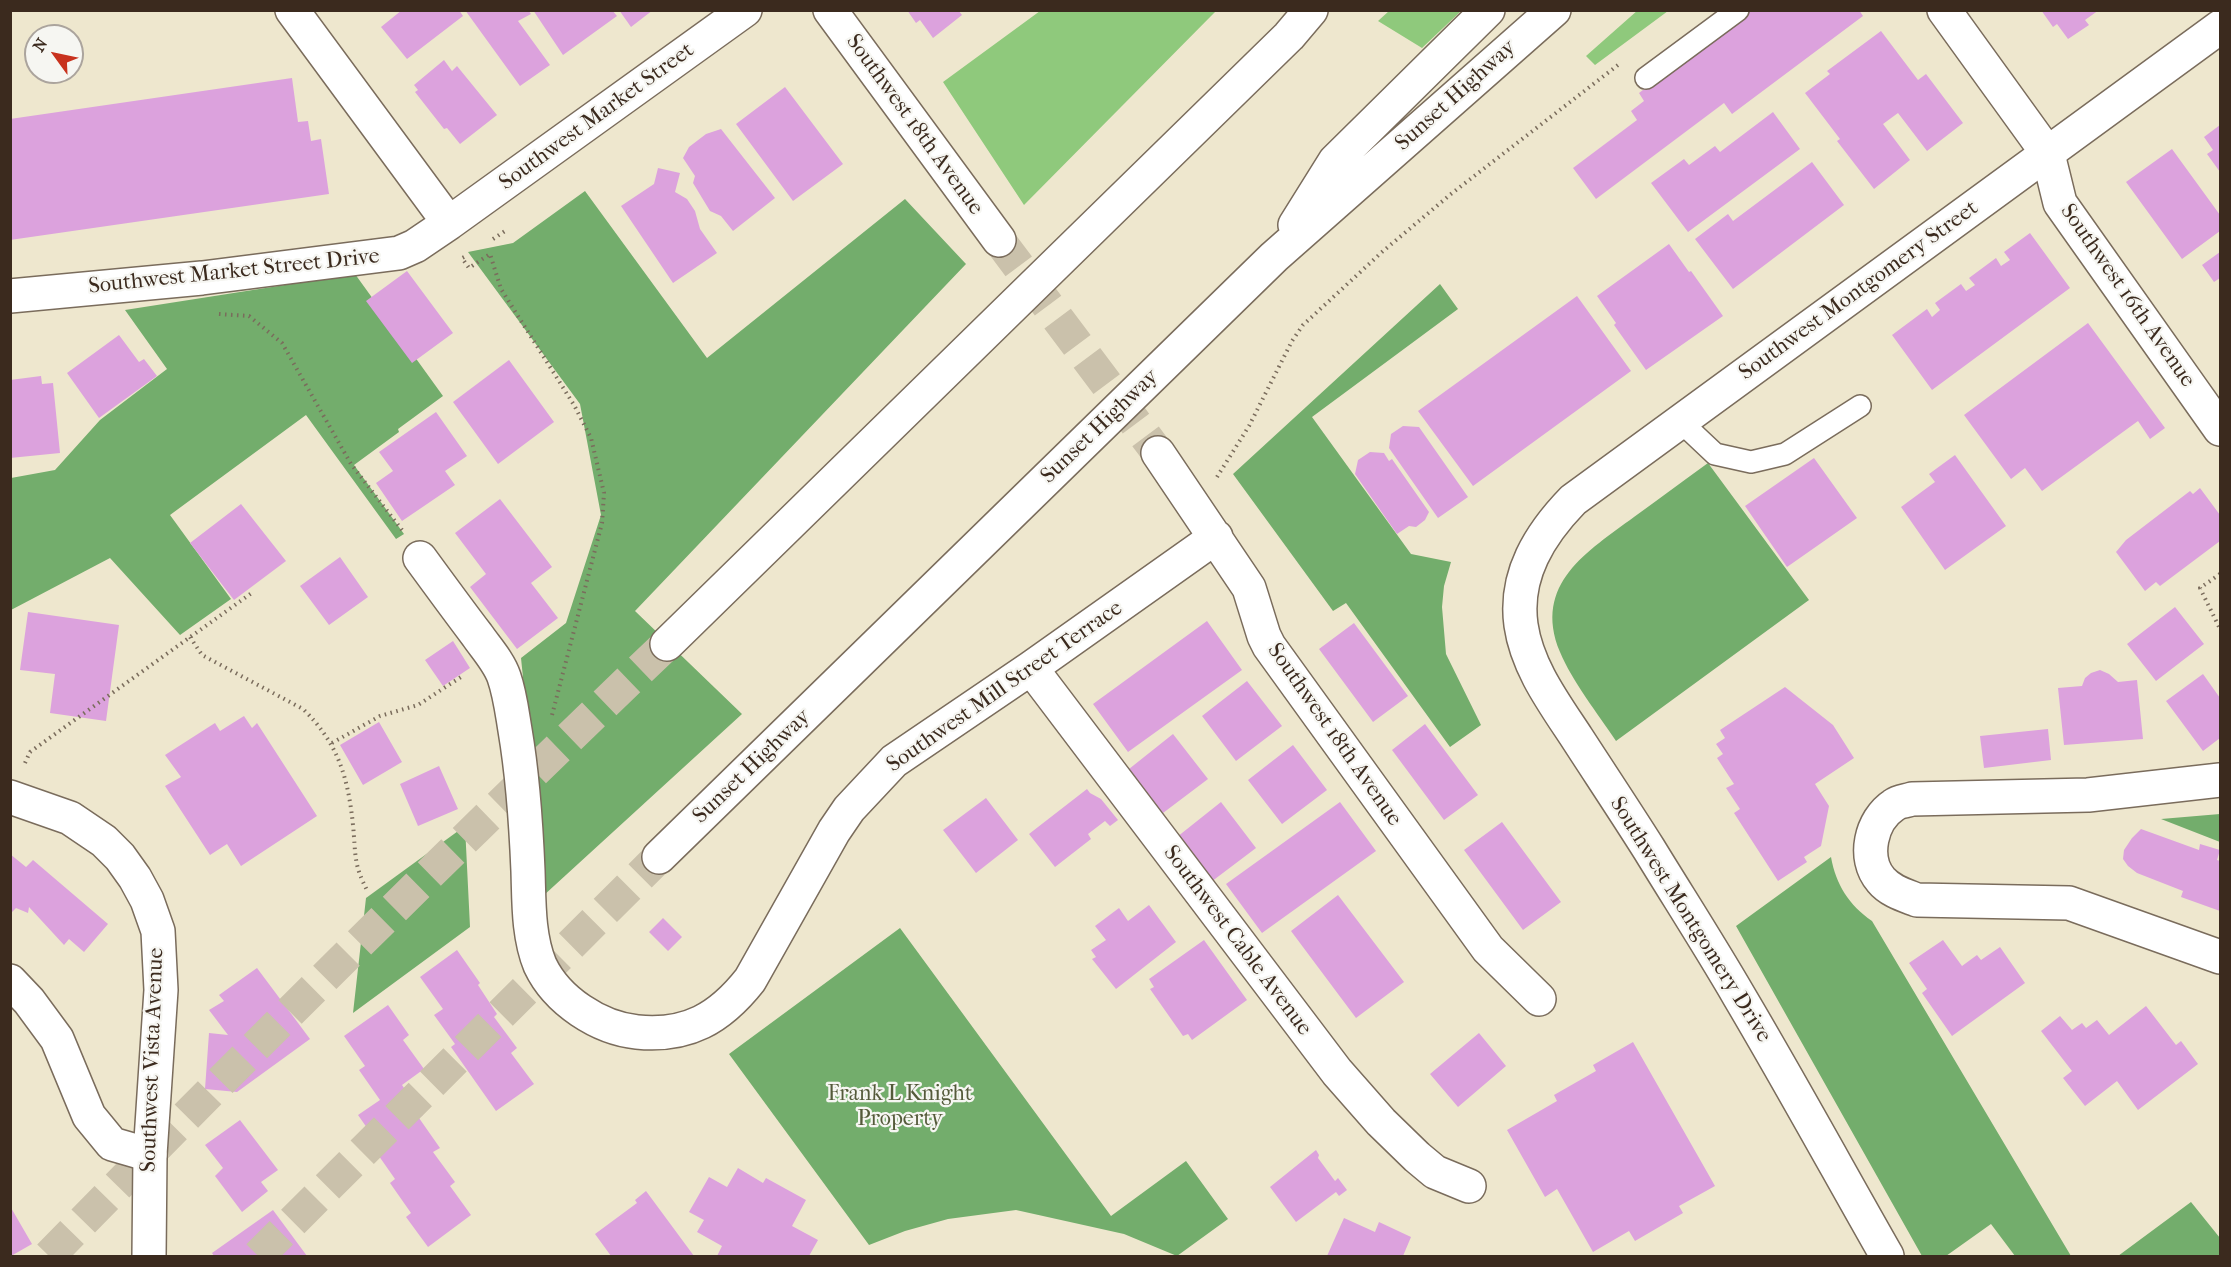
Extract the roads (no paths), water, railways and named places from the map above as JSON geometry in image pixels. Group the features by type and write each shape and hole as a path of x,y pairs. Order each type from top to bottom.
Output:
{"main road":[{"path":"292,10 449,223"},
{"name":"Southwest Market Street","path":"449,223 745,10"},
{"name":"Southwest 18th Avenue","path":"830,10 999,240"},
{"path":"667,644 1289,36 1311,10"},
{"path":"1289,36 1326,10"},
{"path":"1274,257 1335,161 1488,10"},
{"name":"Sunset Highway","path":"659,857 1274,257 1554,10"},
{"name":"Southwest 16th Avenue","path":"1944,10 2048,154 2060,203 2220,429"},
{"name":"Southwest Montgomery Street","path":"1524,578 1540,540 1553,521 1573,500 2220,27"},
{"name":"Southwest Market Street Drive","path":"10,296 374,258 399,253 415,246 449,223"},
{"name":"Southwest 18th Avenue","path":"1158,453 1249,588 1269,646 1488,949 1539,999"},
{"name":"Southwest Mill Street Terrace","path":"420,558 503,674 510,698 521,762 530,922 541,965 558,989 580,1010 600,1021 621,1030 669,1033 695,1026 716,1014 735,998 750,980 834,831 849,809 894,761 1031,668 1216,537"},
{"name":"Southwest Montgomery Drive","path":"1524,578 1521,623 1525,644 1548,694 1646,845 1739,995 1887,1257"},
{"name":"Southwest Cable Avenue","path":"1031,668 1337,1072 1381,1122 1435,1172 1469,1186"},
{"path":"2220,780 2088,795 1912,799 1896,803 1882,815 1876,826 1871,847 1872,865 1881,881 1896,892 1917,900 2069,903 2220,957"},
{"name":"Southwest Vista Avenue","path":"15,784 62,815 87,827 120,857 147,900 158,931 160,990 150,1155 149,1257"},
{"path":"10,981 29,1001 57,1039 89,1116 112,1144 150,1155"}],"lane":[{"path":"1646,78 1737,10"},
{"path":"1680,422 1715,454 1750,462 1785,454 1860,406"}],"tunnel":[{"path":"999,240 1158,453"},
{"path":"49,1256 355,947 667,644"},
{"path":"258,1256 659,857"}],"park label":[{"name":"Frank L Knight Property","path":"900,1108"}]}
